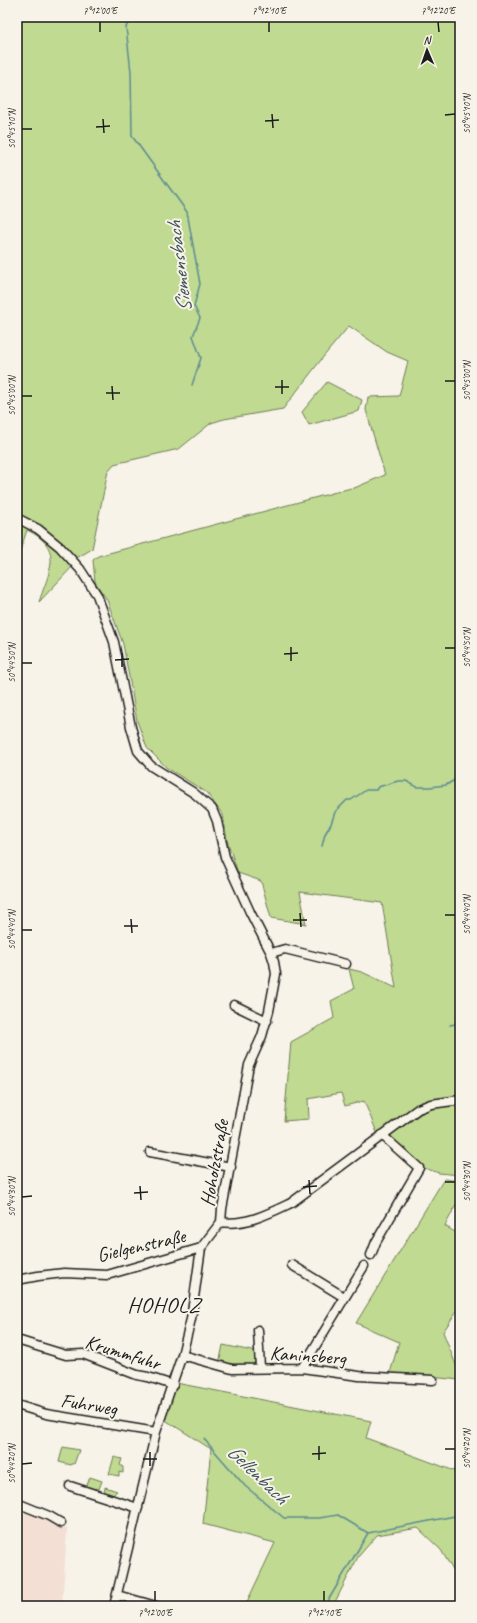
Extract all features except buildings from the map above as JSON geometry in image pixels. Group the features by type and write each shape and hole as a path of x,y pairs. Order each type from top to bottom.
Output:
{"street":[{"name":"Hoholzstraße","path":"17,518 38,529 54,542 77,565 97,595 110,629 133,738 138,751 151,766 210,805 216,815 225,857 271,953 276,974 267,1021 249,1064 222,1209 221,1222 202,1248 191,1319 173,1385 156,1432 114,1606"},
{"path":"271,953 284,948 346,964"},
{"path":"234,1005 267,1021"},
{"path":"221,1222 232,1224 248,1220 270,1213 291,1203 418,1109 430,1104 460,1100"},
{"path":"371,1255 376,1242 419,1168 383,1134"},
{"path":"150,1152 231,1167"},
{"name":"Gielgenstraße","path":"17,1280 64,1273 107,1275 202,1248"},
{"path":"292,1265 344,1297"},
{"path":"302,1368 364,1266"},
{"path":"258,1330 260,1368"},
{"name":"Krummfuhr","path":"17,1340 66,1355 83,1354 137,1375 173,1385"},
{"name":"Kaninsberg","path":"182,1355 232,1369 302,1368 359,1376 433,1380"},
{"name":"Fuhrweg","path":"17,1405 46,1414 156,1432"},
{"path":"70,1486 138,1508"},
{"path":"17,1503 49,1516 61,1524"},
{"path":"117,1595 156,1606"}],"shaded area":[{"path":"17,1509 67,1529 62,1606 17,1606"}],"green space":[{"path":"17,17 460,17 460,1096 436,1099 417,1106 378,1135 364,1101 345,1106 341,1093 308,1099 309,1119 284,1121 291,1042 334,1018 331,1001 354,989 349,969 362,972 396,988 382,903 300,892 306,924 271,918 261,881 238,873 227,840 223,815 206,792 167,768 147,748 137,721 123,644 107,600 95,582 93,560 98,556 351,488 352,489 385,475 366,410 368,397 399,396 408,361 387,352 349,326 283,409 224,419 211,423 179,449 114,464 108,471 92,549 70,562 73,566 39,602 50,570 50,553 46,544 39,537 27,530 17,560"},
{"path":"327,382 362,400 359,411 309,425 302,412"},
{"path":"460,1104 460,1175 439,1173 421,1167 389,1139 389,1135 428,1109"},
{"path":"444,1179 460,1181 460,1197 445,1226 460,1235 460,1306 443,1332 460,1375 460,1380 390,1373 399,1342 356,1323"},
{"path":"223,1345 257,1352 257,1365 241,1366 219,1364"},
{"path":"176,1383 371,1421 366,1438 460,1473 460,1569 454,1572 441,1550 418,1528 377,1535 358,1557 334,1606 245,1606 275,1543 203,1524 211,1449 162,1418"},
{"path":"63,1447 79,1450 74,1464 71,1465 59,1462"},
{"path":"114,1457 122,1459 120,1465 123,1467 123,1473 119,1472 119,1476 109,1474"},
{"path":"90,1477 102,1481 99,1489 95,1488 93,1493 85,1491"},
{"path":"105,1487 117,1491 112,1496 104,1493"}],"waterway":[{"name":"Siemensbach","path":"132,17 126,27 131,72 132,136 187,212 200,284 194,306 200,318 193,336 201,358 192,385"},
{"path":"322,846 325,834 331,824 335,812 347,800 351,800 366,790 376,790 378,787 398,781 406,781 417,787 446,785 460,777"},
{"path":"450,1025 460,1023"},
{"name":"Gellenbach","path":"204,1439 245,1486 284,1518 319,1518 338,1515 368,1533 460,1515"},
{"path":"328,1606 329,1599 368,1533"}],"district":[{"name":"HOHOLZ","path":"164,1304"}]}
